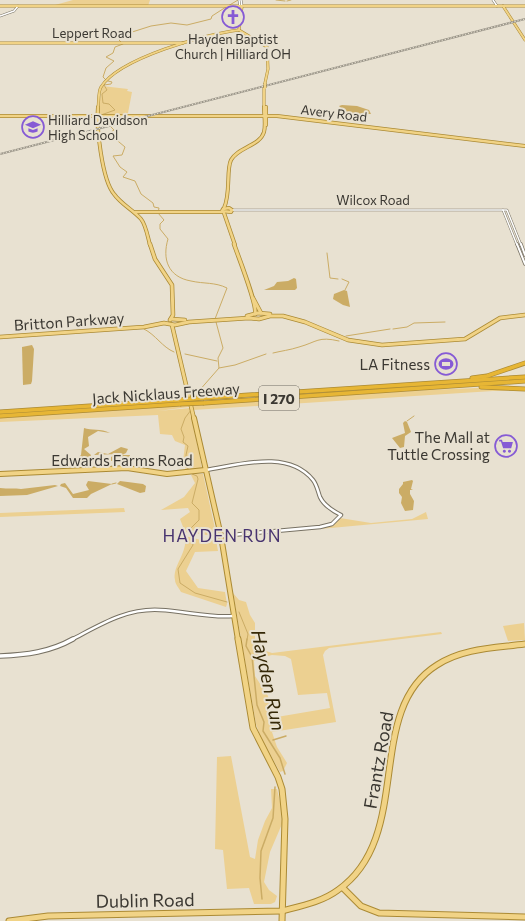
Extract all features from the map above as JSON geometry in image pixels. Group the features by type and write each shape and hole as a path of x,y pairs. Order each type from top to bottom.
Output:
{"highway":[{"path":"403,385 487,376 525,363"},
{"name":"Jack Nicklaus Freeway","path":"0,416 525,377"},
{"name":"Jack Nicklaus Freeway","path":"204,400 525,381"},
{"path":"459,386 525,389"},
{"name":"Jack Nicklaus Freeway","path":"0,412 179,402"}],"main road":[{"path":"0,6 525,6"},
{"path":"241,6 373,6"},
{"path":"238,30 241,6"},
{"path":"362,7 368,6"},
{"path":"503,6 525,40"},
{"path":"170,322 173,317 172,285 155,258 143,221 110,189 102,159 97,116 100,88 103,84 138,60 227,30 238,30 267,47 268,69 264,83 264,132 262,136 238,152 231,162 228,199 230,211 228,216 256,311 254,315"},
{"name":"Leppert Road","path":"0,43 173,42 184,44"},
{"name":"Avery Road","path":"0,116 285,117 525,146"},
{"path":"228,199 223,211 232,232"},
{"path":"135,212 230,211"},
{"path":"252,297 262,313 263,318"},
{"path":"173,312 179,322"},
{"path":"170,322 254,315 262,313 297,317 357,342"},
{"path":"254,315 263,318 274,316 294,318 342,339 382,345 465,339 498,318 525,315"},
{"path":"170,322 179,322"},
{"path":"170,322 174,331 220,536 253,728 278,777 282,789 285,824 282,921"},
{"name":"Britton Parkway","path":"0,337 139,326 170,322"},
{"path":"174,331 179,322"},
{"name":"Edwards Farms Road","path":"0,474 127,468 165,474 189,473 205,470"},
{"name":"Frantz Road","path":"282,911 312,905 342,888 363,866 377,839 396,728 403,703 412,688 431,669 455,656 477,650 525,644"},
{"path":"342,888 361,906 379,913 525,916"},
{"name":"Dublin Road","path":"9,921 48,916 282,911"}],"street":[{"path":"240,0 241,6"},
{"path":"493,0 497,6"},
{"path":"0,16 14,11 18,6"},
{"path":"503,210 525,264"},
{"name":"Wilcox Road","path":"230,211 507,210 525,256"},
{"name":"Edwards Farms Road","path":"205,470 266,462 291,466 302,471 312,479 323,501 340,515 332,524 320,527 220,536"},
{"path":"0,656 35,654 55,648 112,617 136,611 162,610 210,618 233,616"}],"shaded area":[{"path":"73,0 150,0 148,6 55,5"},
{"path":"102,86 128,89 127,91 132,92 128,113 123,115 98,114"},
{"path":"339,106 357,106 369,110 371,114 343,114 343,110"},
{"path":"294,278 296,279 297,288 295,290 264,290 274,286 277,282 288,281"},
{"path":"344,290 347,291 350,307 333,299 334,294"},
{"path":"32,345 34,349 32,381 31,384 23,385 22,347"},
{"path":"502,387 525,391 493,391 193,410 192,405 427,390"},
{"path":"189,405 189,407 158,411 190,408 202,468 195,470 188,468 186,470 183,461 185,445 175,441 172,435 160,434 158,415 0,422 0,418"},
{"path":"405,421 407,422 411,432 405,436 404,447 400,448 392,438 405,433 403,423"},
{"path":"84,428 110,433 98,431 88,437 89,446 84,449 91,455 90,457 78,458 81,455"},
{"path":"121,447 128,449 126,453 122,455 130,455 129,459 123,461 119,459 111,461 111,457 116,454 94,455 98,452 108,454"},
{"path":"203,474 216,533 207,535 185,532 180,519 190,512 188,508 161,510 184,497 195,483 191,475"},
{"path":"412,480 411,489 413,490 410,490 410,494 414,501 413,510 405,511 401,503 402,497 399,493 399,489 403,482"},
{"path":"88,481 112,484 91,494 87,498 73,498 66,488 60,486 61,484 65,483 73,494 89,490 86,485"},
{"path":"120,481 143,484 146,486 145,492 140,493 117,484"},
{"path":"55,485 58,486 27,495 0,496 0,488 21,489"},
{"path":"124,508 125,512 0,517 0,513"},
{"path":"426,512 428,519 320,529 330,526 340,518 371,523 412,519"},
{"path":"185,536 205,541 216,540 218,551 195,552 186,571 198,588 225,592 226,607 181,592 176,584 175,575 184,548"},
{"path":"233,593 239,600 246,602 250,615 255,623 255,641 260,649 272,653 441,632 442,634 329,648 325,651 323,655 336,722 272,732 277,747 287,763 283,771 280,772 261,738 256,724","holes":["272,655 285,656 291,659 298,695 327,693 330,708 271,718 268,696 255,676 254,661 259,658"]},
{"path":"524,623 525,640 508,641 503,626"},
{"path":"231,756 250,857 255,859 258,840 265,821 272,808 271,789 277,789 281,806 282,824 270,852 264,882 269,890 277,896 275,902 271,904 254,904 249,888 227,889 223,850 215,849 217,757"}],"waterway":[{"name":"Hayden Run","path":"228,6 238,0"},
{"name":"Hayden Run","path":"276,0 285,1"},
{"name":"Hayden Run","path":"287,1 291,0"},
{"name":"Hayden Run","path":"121,42 119,40 129,33 151,26 171,23 187,25 211,19 212,16 226,7"},
{"name":"Hayden Run","path":"106,80 103,77 106,68 114,61 106,57 113,53 115,47 123,44"},
{"name":"Hayden Run","path":"101,115 115,110 109,104 103,103 102,94 107,90 104,85 111,84 112,82 108,81"},
{"name":"Hayden Run","path":"100,117 107,121 107,126"},
{"name":"Hayden Run","path":"110,126 114,130 111,132 113,137 125,147 122,155 113,156 120,167 127,172 123,177 135,181 141,194 153,203 154,207 159,208 158,213 164,220 160,224 160,229 168,239 166,253 167,260 172,271 183,279 227,288 215,319"},
{"path":"327,253 330,278 338,279"},
{"path":"342,279 349,282 345,290"},
{"name":"Hayden Run","path":"216,322 223,348 218,358 219,368"},
{"path":"393,329 407,327 414,323 445,322"},
{"path":"144,329 174,352"},
{"path":"346,336 390,329"},
{"path":"273,353 296,348 322,339 339,341"},
{"path":"185,354 217,361"},
{"path":"219,368 235,365 266,354"},
{"name":"Hayden Run","path":"196,397 198,392 219,368"},
{"name":"Hayden Run","path":"190,470 187,468 186,455 188,446 183,442 184,437 181,429 185,418 191,410"},
{"path":"407,421 414,416"},
{"name":"Hayden Run","path":"192,474 197,476 198,479 192,503 199,510 199,520 190,529 192,534"},
{"path":"112,484 116,483"},
{"name":"Hayden Run","path":"191,536 193,545 178,569 180,583 195,593 227,602"},
{"name":"Hayden Run","path":"239,612 248,634 247,640"},
{"name":"Hayden Run","path":"247,639 246,646 252,657 257,705 264,722 263,731 280,758 285,774"},
{"path":"273,740 286,736"},
{"name":"Hayden Run","path":"262,899 260,878 261,851 273,818 275,787"}],"railway":[{"path":"0,154 525,19"}],"place":[{"name":"Hayden Baptist Church | Hilliard OH","path":"233,17"},
{"name":"Hilliard Davidson High School","path":"33,127"},
{"name":"LA Fitness","path":"446,364"},
{"name":"The Mall at Tuttle Crossing","path":"506,446"}],"district":[{"name":"HAYDEN RUN","path":"222,535"}]}
